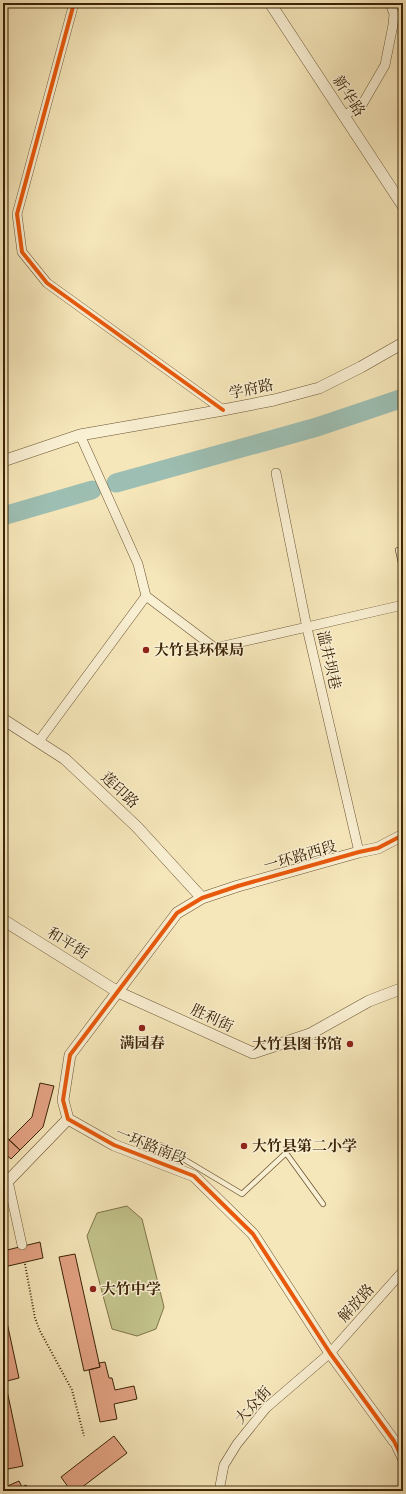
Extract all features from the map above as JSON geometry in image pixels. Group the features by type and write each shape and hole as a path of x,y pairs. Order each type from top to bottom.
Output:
{"street":[{"path":"74,3 17,214 22,252 47,283 223,410"},
{"name":"新华路","path":"270,3 403,206"},
{"path":"344,116 363,103 386,65 394,14 390,3"},
{"path":"393,25 403,23"},
{"name":"学府路","path":"3,461 80,435 274,400 319,388 361,367 403,343"},
{"path":"80,435 138,564 146,596 215,648 403,605"},
{"name":"滥井坝巷","path":"276,473 307,628 359,852"},
{"path":"39,741 146,596"},
{"name":"莲印路","path":"3,719 65,759 132,822 202,898"},
{"name":"一环路西段","path":"202,898 359,852 378,848 403,835"},
{"path":"22,1245 6,1182 68,1119 63,1100 70,1055 177,913 202,898"},
{"name":"和平街","path":"3,920 118,992"},
{"name":"胜利街","path":"118,992 253,1053 310,1034 369,1001 403,988"},
{"name":"一环路南段","path":"68,1119 114,1145 194,1176 253,1234 330,1353 398,1444"},
{"name":"解放路","path":"330,1353 403,1271"},
{"name":"大众街","path":"219,1491 224,1465 237,1444 266,1408 330,1353"},
{"path":"398,1444 403,1460"}],"lane":[{"path":"398,550 403,571"},
{"path":"156,1161 160,1145 242,1194 286,1153 322,1204"}],"path":[{"path":"25,1264 35,1318 40,1331 72,1390 84,1436"}],"green space":[{"path":"127,1206 142,1219 164,1307 156,1329 137,1336 112,1329 87,1236 97,1213"}],"building":[{"path":"40,1083 54,1086 43,1127 20,1150 9,1140 32,1117"},
{"path":"3,1134 20,1150 11,1159 3,1152"},
{"path":"40,1242 43,1258 4,1267 3,1251"},
{"path":"75,1254 100,1367 84,1371 59,1257"},
{"path":"3,1304 19,1378 3,1382"},
{"path":"105,1362 109,1378 112,1378 115,1390 134,1386 137,1399 114,1404 117,1419 100,1422 89,1370 100,1367 99,1363"},
{"path":"5,1381 23,1466 3,1470 3,1382"},
{"path":"114,1436 127,1453 77,1491 71,1491 61,1477"},
{"path":"19,1481 22,1487 26,1485 29,1491 4,1491 3,1488"}],"waterway":[{"path":"116,483 317,427 403,398"},
{"path":"3,516 92,490"}],"cycle path":[{"path":"74,3 17,214 22,252 47,283 223,410"},
{"path":"403,835 378,848 238,886 202,898 177,913 70,1055 63,1100 68,1119 114,1145 194,1176 253,1234 330,1353 394,1441 403,1460"}],"place":[{"name":"大竹县环保局","path":"146,650"},
{"name":"满园春","path":"142,1028"},
{"name":"大竹县图书馆","path":"350,1044"},
{"name":"大竹县第二小学","path":"244,1146"},
{"name":"大竹中学","path":"93,1289"}]}
